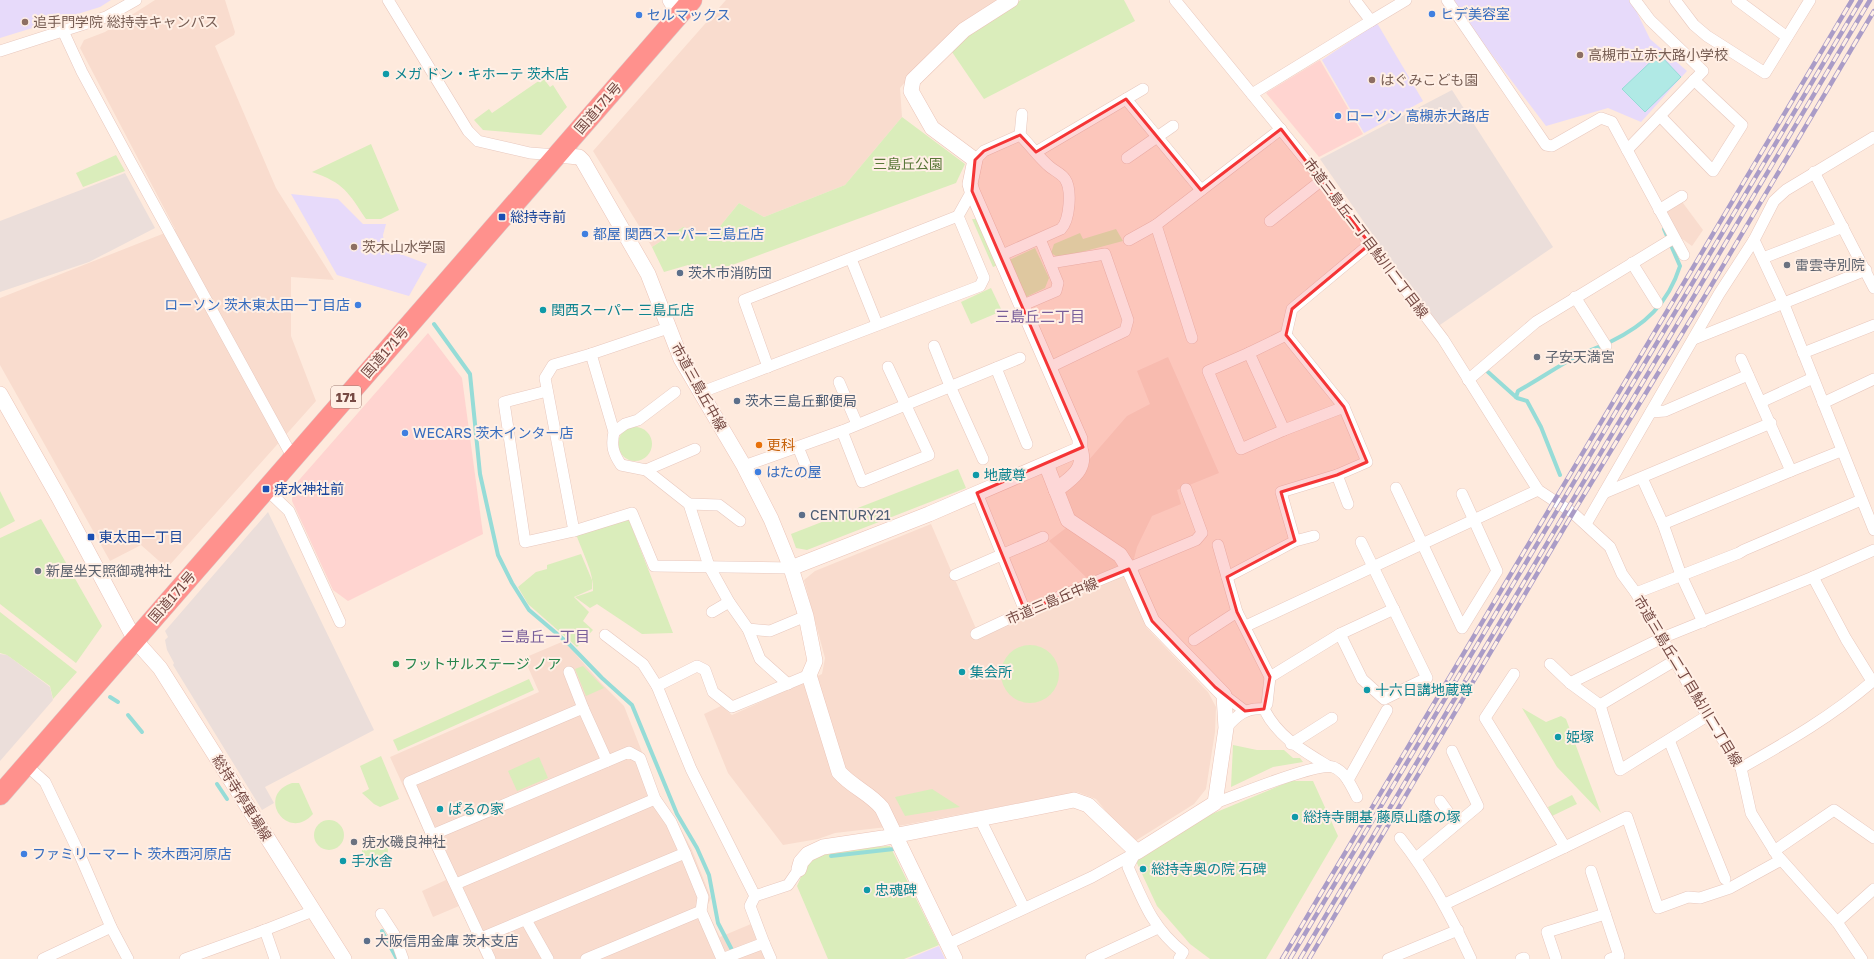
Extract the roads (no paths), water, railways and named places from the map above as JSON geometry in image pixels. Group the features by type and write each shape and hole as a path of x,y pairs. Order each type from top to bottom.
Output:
{"highway":[{"name":"国道171号","path":"0,795 557,155 675,7 692,0"}],"street":[{"path":"0,51 106,17 136,0"},
{"path":"388,0 468,131 474,138 478,141 530,153 557,155"},
{"path":"975,160 932,128 911,91 913,80 964,30 1011,0"},
{"name":"市道三島丘二丁目鮎川二丁目線","path":"1175,0 1322,180 1443,339 1538,490 1586,524 1610,547 1622,574 1636,593 1674,661 1707,716 1741,768 1750,813 1778,855 1837,922 1862,959"},
{"path":"1354,0 1371,21"},
{"path":"1252,94 1406,0"},
{"path":"1447,0 1546,144 1552,146 1601,118 1612,122 1684,255"},
{"path":"1627,150 1703,71 1650,20 1635,0"},
{"path":"1675,0 1694,25 1707,36 1765,73 1810,0"},
{"path":"1737,0 1786,37"},
{"path":"63,32 107,119 293,458"},
{"path":"1660,116 1713,171 1742,125 1694,80"},
{"path":"1036,152 1143,89"},
{"path":"1126,99 1156,137 1202,190"},
{"path":"1000,256 1061,229 1066,225 1068,220 1069,186 1064,177 1050,167 1020,135 1022,114"},
{"path":"1127,158 1172,126"},
{"path":"1129,240 1156,225 1281,129"},
{"path":"1020,135 984,151 975,160 970,184 1021,306 1080,439 1080,449 1082,454 1080,467 1076,475 1056,490"},
{"path":"1586,524 1719,294 1754,240 1774,201 1786,190 1814,172 1874,137"},
{"name":"市道三島丘中線","path":"557,155 579,157 583,161 648,274 681,359 702,392 744,466 771,519 791,568 806,616 815,661 809,675"},
{"path":"1814,172 1874,288"},
{"path":"1270,221 1322,180"},
{"path":"768,367 744,300 958,216 972,191"},
{"path":"1659,210 1682,196"},
{"path":"702,392 980,286 984,278 958,216"},
{"path":"1156,225 1192,338"},
{"path":"1763,258 1843,226"},
{"path":"1468,380 1536,322 1674,238"},
{"path":"1021,306 1056,291 1058,283 1040,239"},
{"path":"1754,240 1783,302 1841,451 1874,530"},
{"path":"1286,335 1292,309 1370,244"},
{"path":"1048,368 1125,331 1128,320 1105,254 1050,263"},
{"path":"851,259 877,324"},
{"path":"1632,263 1657,303"},
{"path":"1694,339 1783,302 1866,270"},
{"path":"1575,297 1606,346"},
{"path":"1803,353 1874,325"},
{"path":"574,530 545,378 552,366 668,328"},
{"path":"1286,335 1208,371 1241,449 1284,430 1344,407"},
{"path":"1286,335 1344,407 1367,462 1337,475 1281,492 1295,541"},
{"path":"934,346 950,386 983,459"},
{"path":"1249,353 1284,430"},
{"path":"591,354 614,432 611,444 614,455 621,465 646,470 689,504 709,566 729,602 748,629 760,659 788,684"},
{"path":"744,466 842,431 1020,358"},
{"path":"1741,359 1771,423 1791,471"},
{"path":"842,431 862,482 929,455 888,367"},
{"path":"996,368 1027,444"},
{"path":"1651,412 1665,411 1748,375"},
{"path":"1761,402 1813,378"},
{"path":"1823,403 1874,379"},
{"path":"839,382 858,424"},
{"path":"547,391 504,402 525,542 574,530 632,513 654,566 791,568 977,493 1080,449"},
{"path":"614,432 625,424 638,420 675,392"},
{"name":"総持寺停車場線","path":"0,394 59,498 135,640 160,668 344,959"},
{"path":"1604,493 1771,423"},
{"path":"798,447 809,474"},
{"path":"646,470 694,449"},
{"path":"1663,524 1841,451"},
{"path":"1046,464 1068,520 1120,555 1129,569 1152,621 1224,695 1245,711"},
{"path":"1337,475 1348,504"},
{"path":"1642,478 1663,524 1681,575 1703,622"},
{"path":"1396,488 1462,628 1497,571 1462,494"},
{"path":"266,489 289,511 340,622"},
{"name":"市道三島丘中線","path":"976,634 1025,611 1196,540 1202,533 1186,489"},
{"path":"1246,626 1538,490"},
{"path":"977,493 1025,611"},
{"path":"1636,593 1739,553 1861,500"},
{"path":"689,504 719,505 740,521"},
{"path":"1227,577 1295,541 1314,536"},
{"path":"955,575 1043,537"},
{"path":"1340,634 1362,679 1384,699 1427,678 1362,542"},
{"path":"1218,545 1237,612 1246,626 1270,677 1267,704 1264,709"},
{"path":"1570,683 1662,638 1813,577 1874,550"},
{"path":"1741,768 1831,713 1873,680 1846,639 1813,577"},
{"path":"712,612 729,602"},
{"path":"1270,677 1340,634 1394,609"},
{"path":"1194,640 1237,612"},
{"path":"748,629 770,631 806,616"},
{"path":"605,635 643,664 657,686 691,769 755,896"},
{"path":"1600,705 1674,661"},
{"path":"1550,664 1570,683 1600,705 1620,770 1707,716"},
{"path":"657,686 697,666 704,670 713,692 732,707 809,675 839,772 848,782 877,801 882,808 955,959"},
{"path":"569,672 583,708 607,761"},
{"path":"1514,674 1485,718 1565,847"},
{"path":"1216,803 1226,728 1224,695"},
{"path":"490,959 409,782 583,708"},
{"path":"1226,728 1236,717 1245,711 1255,708 1264,709"},
{"path":"1264,709 1267,715 1291,744 1342,773 1348,780 1357,797"},
{"path":"1348,780 1387,710"},
{"path":"1291,744 1332,718"},
{"path":"1669,740 1725,879"},
{"path":"1416,858 1478,806 1452,751"},
{"path":"432,835 629,752 640,758 655,799 671,822 685,853 703,897 701,911 722,959 764,943"},
{"path":"26,765 45,782 79,852 111,926 128,959"},
{"path":"948,944 1092,877 1137,852 1216,803 1252,790 1272,780 1328,766"},
{"path":"456,884 655,799"},
{"path":"771,959 750,906 755,896 788,885 799,870 804,857 818,848 980,819 1074,800 1088,805 1137,852"},
{"path":"1440,801 1456,823"},
{"path":"1445,904 1627,817 1658,908 1688,897 1700,898 1730,888 1778,855 1834,810 1874,838"},
{"path":"980,819 1024,908"},
{"path":"1400,838 1416,858 1445,904 1471,959"},
{"path":"1137,852 1128,867 1151,919 1174,945 1183,952 1179,959"},
{"path":"481,938 685,853"},
{"path":"1591,871 1619,956 1610,959"},
{"path":"1837,922 1874,888"},
{"path":"185,959 313,911"},
{"path":"586,959 701,911"},
{"path":"381,914 394,934 403,959"},
{"path":"1556,959 1547,932 1605,914"},
{"path":"526,920 548,959"},
{"path":"44,959 111,926"},
{"path":"1091,959 1158,928"},
{"path":"265,930 276,959"},
{"path":"1388,959 1458,930"}],"water":[{"path":"1659,54 1681,77 1645,112 1622,89"}],"waterway":[{"path":"1516,397 1518,391 1579,355 1623,335 1644,321 1654,312 1669,292 1680,266 1664,229"},
{"path":"434,324 470,374 480,474 498,555 512,583 529,610 569,644 602,678 632,705 677,814 697,848 709,875 718,923 732,950"},
{"path":"1488,372 1517,398 1527,401 1541,427 1560,475"},
{"path":"110,697 118,702"},
{"path":"128,715 142,732"},
{"path":"217,784 227,799"},
{"path":"831,856 894,849"},
{"path":"382,931 397,959"}],"railway":[{"path":"1282,959 1852,0"},
{"path":"1290,959 1861,0"},
{"path":"1300,959 1870,0"},
{"path":"1309,959 1573,513 1711,286 1874,11"}],"place":[{"name":"ヒデ美容室","path":"1432,14"},
{"name":"セルマックス","path":"639,15"},
{"name":"追手門学院 総持寺キャンパス","path":"25,22"},
{"name":"高槻市立赤大路小学校","path":"1580,55"},
{"name":"メガ ドン・キホーテ 茨木店","path":"386,74"},
{"name":"はぐみこども園","path":"1372,80"},
{"name":"ローソン 高槻赤大路店","path":"1338,116"},
{"name":"総持寺前","path":"502,217"},
{"name":"都屋 関西スーパー三島丘店","path":"585,234"},
{"name":"茨木山水学園","path":"354,247"},
{"name":"雷雲寺別院","path":"1787,265"},
{"name":"茨木市消防団","path":"680,273"},
{"name":"ローソン 茨木東太田一丁目店","path":"358,305"},
{"name":"関西スーパー 三島丘店","path":"543,310"},
{"name":"子安天満宮","path":"1537,357"},
{"name":"茨木三島丘郵便局","path":"737,401"},
{"name":"WECARS 茨木インター店","path":"405,433"},
{"name":"更科","path":"759,445"},
{"name":"はたの屋","path":"758,472"},
{"name":"地蔵尊","path":"976,475"},
{"name":"疣水神社前","path":"266,489"},
{"name":"CENTURY21","path":"802,515"},
{"name":"東太田一丁目","path":"91,537"},
{"name":"新屋坐天照御魂神社","path":"38,571"},
{"name":"フットサルステージ ノア","path":"396,664"},
{"name":"集会所","path":"962,672"},
{"name":"十六日講地蔵尊","path":"1367,690"},
{"name":"姫塚","path":"1558,737"},
{"name":"ぱるの家","path":"440,809"},
{"name":"総持寺開基 藤原山蔭の塚","path":"1295,817"},
{"name":"疣水磯良神社","path":"354,842"},
{"name":"ファミリーマート 茨木西河原店","path":"24,854"},
{"name":"手水舎","path":"343,861"},
{"name":"総持寺奥の院 石碑","path":"1143,869"},
{"name":"忠魂碑","path":"867,890"},
{"name":"大阪信用金庫 茨木支店","path":"367,941"}],"district":[{"name":"三島丘二丁目","path":"1040,317"},
{"name":"三島丘一丁目","path":"545,637"}],"park label":[{"name":"三島丘公園","path":"908,164"}]}
